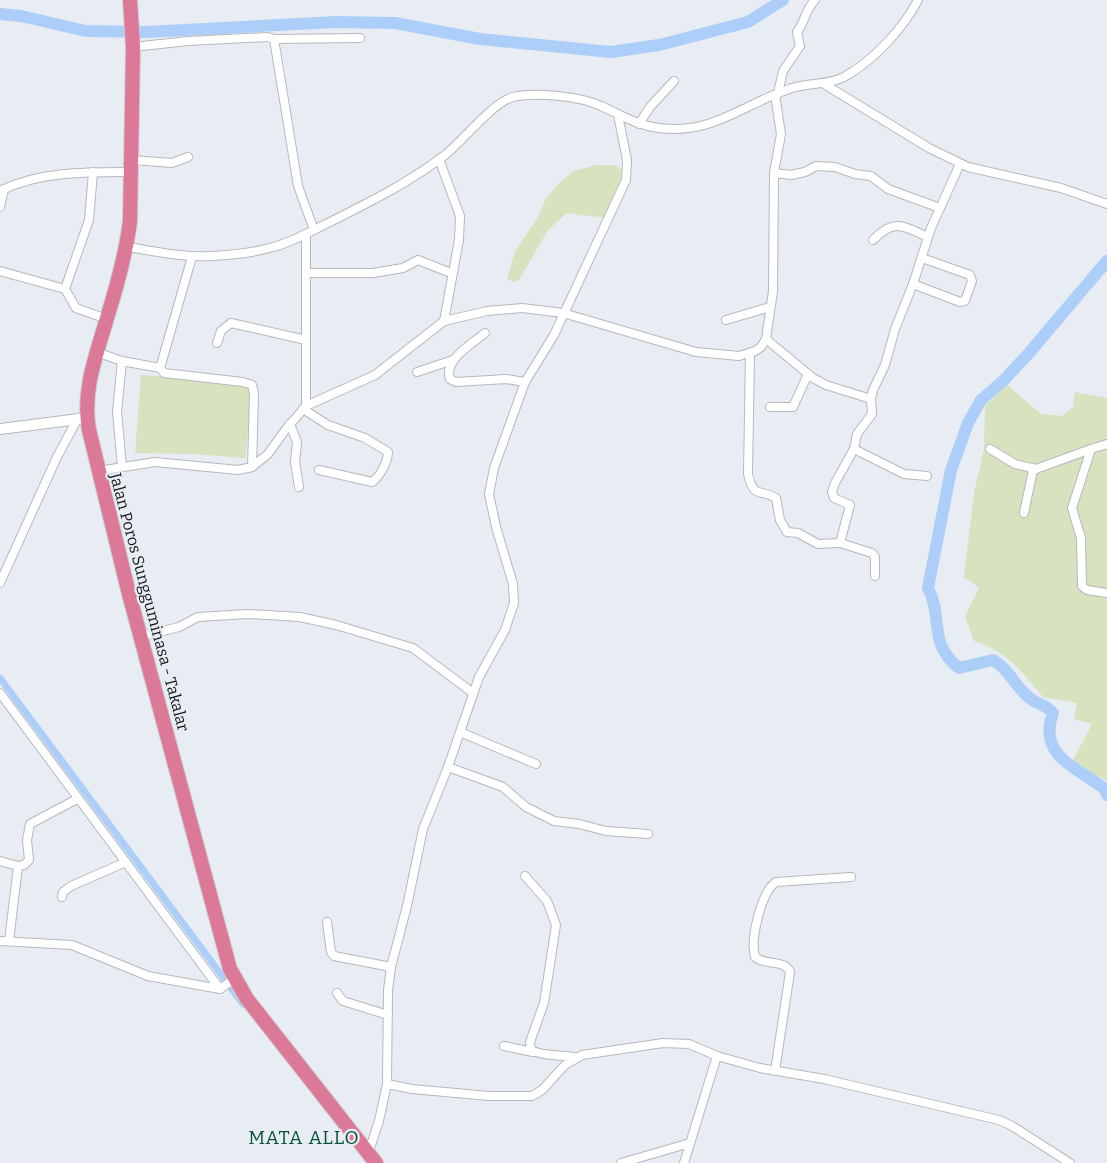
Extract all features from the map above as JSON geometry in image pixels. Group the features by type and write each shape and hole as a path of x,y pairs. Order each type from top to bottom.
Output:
{"highway":[{"name":"Jalan Poros Sungguminasa - Takalar","path":"130,0 133,39 132,166 127,247 96,352 82,418 142,636 223,950 226,985 372,1158"}],"street":[{"path":"98,471 155,462 229,469 252,467 268,454 305,407 375,375 444,322 506,308 564,313 696,352 739,356 750,354 762,348 766,339 770,307 774,173 781,134 777,94 783,70 800,46 797,32 804,23 808,8 815,0"},
{"path":"127,247 192,256 254,252 306,235 379,198 440,159 496,106 513,97 552,97 585,101 602,106 618,116 639,124 666,129 691,129 719,122 777,94 807,84 824,84 846,76 865,62 906,19 918,0"},
{"path":"133,39 360,38"},
{"path":"274,39 298,186 314,230"},
{"path":"639,124 647,111 674,81"},
{"path":"824,84 929,148 960,164 990,173 1061,188 1107,204"},
{"path":"372,1158 387,1084 391,967 399,942 423,829 448,767 473,693 484,667 505,630 514,603 513,584 496,527 489,489 501,445 525,382 543,354 564,313 626,180 627,160 618,116"},
{"path":"0,207 2,190 56,175 172,163 188,156"},
{"path":"440,159 460,216 459,240 444,322"},
{"path":"840,543 850,505 834,498 832,492 854,448 857,434 872,414 871,399 928,237 960,164"},
{"path":"774,173 791,175 805,172 816,166 834,166 855,174 871,176 888,189 940,208"},
{"path":"65,289 89,220 93,172"},
{"path":"873,240 884,229 894,225 928,237"},
{"path":"305,407 306,235"},
{"path":"160,368 192,256"},
{"path":"913,284 960,302 965,301 972,282 970,275 922,258"},
{"path":"306,273 373,273 403,268 418,260 452,273"},
{"path":"0,271 65,289 76,308 107,319"},
{"path":"726,320 770,307"},
{"path":"217,343 224,327 231,323 306,340"},
{"path":"417,372 453,360 485,333"},
{"path":"766,339 808,374 826,385 871,399"},
{"path":"96,352 122,361 160,368 164,373 243,382 252,385 254,393 252,467"},
{"path":"750,354 748,474 751,486 757,493 776,498 780,520 787,532 798,534 818,544 840,543 872,554 875,558 875,576"},
{"path":"453,360 449,373 453,381 478,382 506,379 525,382"},
{"path":"122,361 117,412 122,466"},
{"path":"770,407 793,407 808,374"},
{"path":"305,407 328,425 365,438 388,452 387,461 376,479 372,482 319,470"},
{"path":"0,429 82,418"},
{"path":"0,583 57,457 82,418"},
{"path":"290,424 297,442 295,462 299,486"},
{"path":"990,449 1014,464 1036,468 1107,444"},
{"path":"854,448 904,474 928,476"},
{"path":"1091,449 1072,508 1081,538 1082,586 1087,590 1107,593"},
{"path":"1024,513 1029,498 1031,475 1036,468"},
{"path":"142,636 179,627 198,618 248,614 300,617 346,627 413,648 473,693"},
{"path":"0,693 126,862 226,985"},
{"path":"460,732 536,764"},
{"path":"448,767 503,787 526,807 554,821 579,824 606,831 648,834"},
{"path":"0,861 18,866 24,865 29,860 27,840 30,824 77,798"},
{"path":"62,897 63,892 76,883 126,862"},
{"path":"18,866 4,941 72,945 140,974 226,985"},
{"path":"525,876 547,901 556,925 544,1003 530,1042 533,1052"},
{"path":"775,1071 790,972 783,965 761,961 755,957 754,949 761,902 776,882 851,877"},
{"path":"327,922 331,952 334,956 391,967"},
{"path":"337,993 343,1002 388,1014"},
{"path":"504,1046 574,1057 588,1053 663,1043 694,1045 718,1056 775,1071 817,1078 999,1120 1012,1126 1070,1163"},
{"path":"684,1163 718,1056"},
{"path":"387,1084 412,1089 489,1096 532,1096 542,1090 558,1071 574,1057"},
{"path":"621,1163 690,1143"}],"green space":[{"path":"596,165 616,165 623,172 615,201 607,218 567,213 548,230 519,280 513,282 507,279 515,251 536,220 546,199 559,183 574,171"},
{"path":"141,375 253,383 245,458 192,454 135,453"},
{"path":"1007,385 1041,414 1062,416 1073,407 1075,392 1107,398 1107,781 1072,762 1092,724 1074,719 1077,703 1043,697 1021,671 1006,657 974,641 965,616 979,588 964,577 974,493 984,449 985,406"}],"waterway":[{"path":"0,14 21,16 86,31 146,32 336,22 395,23 480,39 611,52 659,45 748,22 783,0"},
{"path":"1107,261 1029,353 1004,380 981,400 968,423 951,470 928,588 933,600 939,640 949,658 959,668 993,660 1004,668 1025,695 1053,713 1050,728 1051,740 1055,750 1072,767 1105,789 1107,795"},
{"path":"0,678 243,1004"}],"district":[{"name":"MATA ALLO","path":"304,1137"}]}
